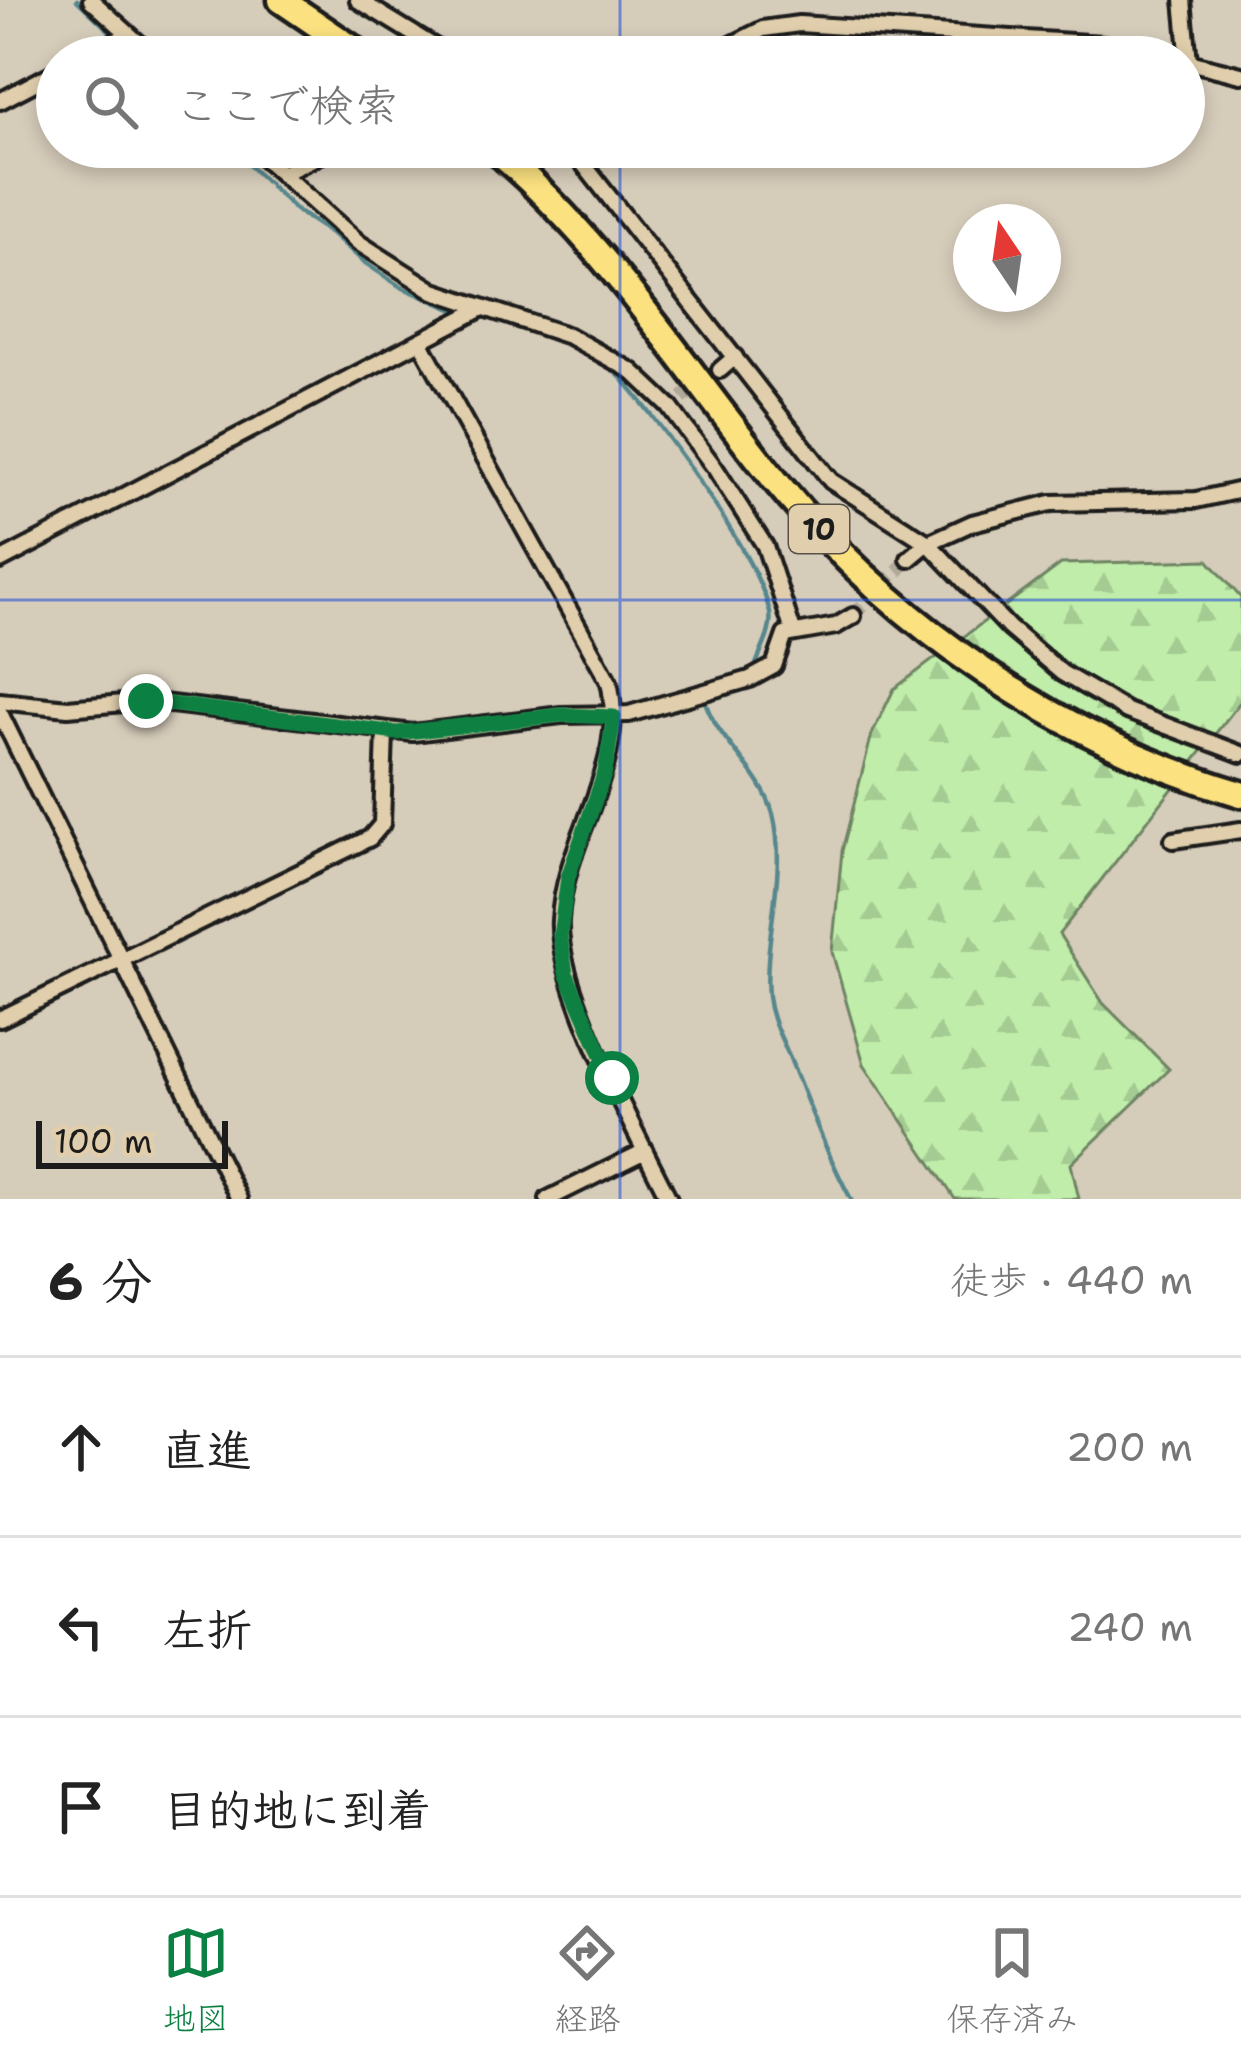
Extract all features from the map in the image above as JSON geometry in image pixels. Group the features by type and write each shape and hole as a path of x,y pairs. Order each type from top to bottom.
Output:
{"highway":[{"path":"281,0 334,36"},
{"name":"10","path":"514,168 585,235 658,322 779,485 892,601 981,669 1055,715 1200,782 1241,792"}],"street":[{"path":"91,0 128,35"},
{"path":"358,0 417,36"},
{"path":"1183,0 1185,36"},
{"path":"749,36 799,24 981,36"},
{"path":"1205,66 1241,75"},
{"path":"0,101 36,82"},
{"path":"275,168 375,254 434,291 590,346 676,402 765,546 793,631"},
{"path":"282,174 294,168"},
{"path":"586,168 831,482 928,543 1009,628 1063,673 1127,711 1241,754"},
{"path":"0,561 481,310"},
{"path":"421,343 603,669 613,697 605,772 581,832 562,902 561,958 669,1199"},
{"path":"720,370 735,357"},
{"path":"910,560 928,543 995,516 1051,503 1196,500 1241,490"},
{"path":"0,701 68,708 146,701 413,733 561,715 614,717 695,697 764,673 774,666 780,642 793,631 836,626 854,616"},
{"path":"0,713 239,1199"},
{"path":"0,1019 379,831 385,732"},
{"path":"1173,840 1241,830"},
{"path":"548,1199 646,1151"}],"green space":[{"path":"1208,560 1241,598 1241,701 1059,934 1103,1003 1169,1069 1071,1164 1079,1199 955,1199 864,1064 832,952 842,851 872,734 894,689 1061,564"}],"waterway":[{"path":"77,0 115,36"},
{"path":"252,168 297,211 365,263 401,287 461,313"},
{"path":"553,337 581,350"},
{"path":"596,358 625,382 685,460 762,589 770,620 755,667 723,680"},
{"path":"704,698 718,728 759,783 773,814 778,859 767,973 769,1004 851,1199"}],"tunnel":[{"path":"682,398 720,370"},
{"path":"853,616 909,559"}],"route":[{"path":"146,701 397,733 561,715 614,717 610,754 581,832 560,918 561,958 612,1078"}]}
